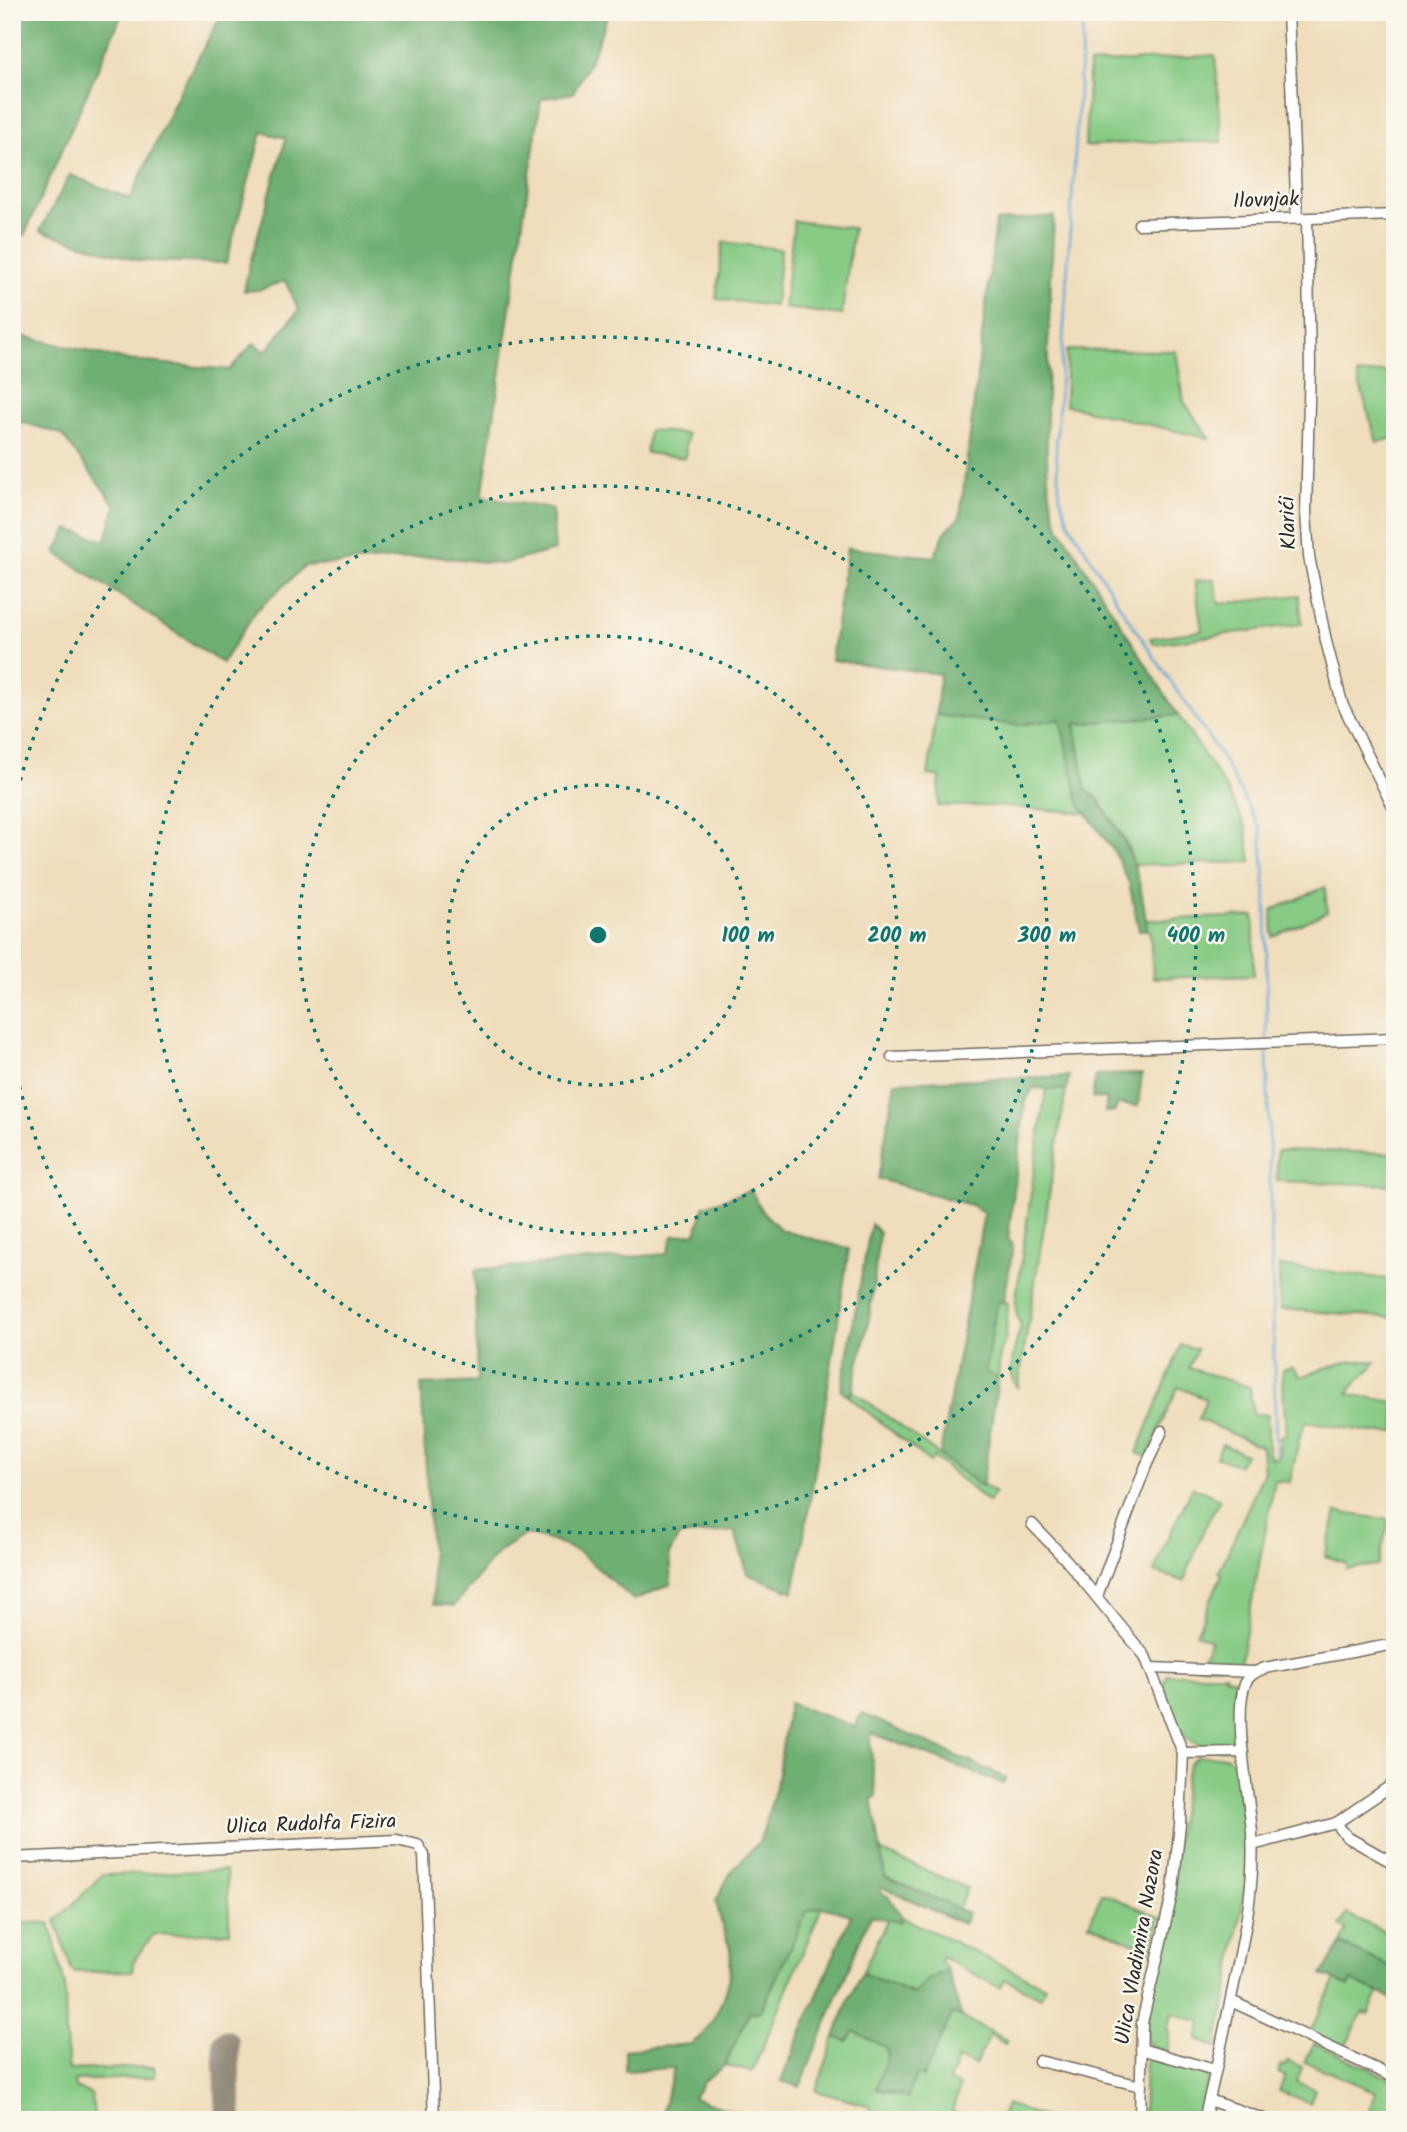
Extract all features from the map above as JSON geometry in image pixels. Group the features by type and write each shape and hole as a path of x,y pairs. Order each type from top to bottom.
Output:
{"street":[{"name":"Klarići","path":"1288,12 1310,365 1306,513 1309,557 1342,703 1395,811"},
{"name":"Ilovnjak","path":"1139,224 1395,215"},
{"path":"892,1058 1395,1038"},
{"path":"1097,1596 1145,1468 1162,1431"},
{"name":"Ulica Vladimira Nazora","path":"1032,1524 1138,1644 1151,1668 1183,1753 1180,1825 1173,1890 1144,2015 1140,2120"},
{"path":"1151,1668 1254,1672 1395,1644"},
{"path":"1204,2120 1250,1903 1253,1845 1243,1752 1242,1696 1245,1683 1254,1672"},
{"path":"1183,1753 1243,1752"},
{"path":"1253,1845 1336,1823 1395,1783"},
{"path":"1336,1823 1353,1841 1395,1864"},
{"name":"Ulica Rudolfa Fizira","path":"12,1858 397,1840 418,1845 424,1855 434,2120"},
{"path":"1231,2001 1395,2078"},
{"path":"1141,2049 1216,2070"},
{"path":"1039,2061 1141,2086"},
{"path":"1209,2101 1266,2120"}],"green space":[{"path":"12,12 123,12 24,236 12,236"},
{"path":"223,12 609,12 591,59 573,93 541,99 482,497 552,509 555,550 502,564 434,556 305,566 256,611 222,663 56,553 68,529 105,541 116,506 61,434 12,419 12,367 17,335 126,360 229,370 254,343 265,352 299,310 285,281 258,290 244,291 286,138 262,132 226,263 139,261 40,231 70,175 130,199 180,91"},
{"path":"1215,55 1222,142 1146,142 1085,146 1089,64"},
{"path":"1054,216 1048,337 1047,469 1054,513 1059,527 1178,715 1075,724 1086,790 1107,814 1124,842 1139,883 1147,930 1139,930 1129,883 1115,853 1079,803 1060,719 1017,725 936,715 940,674 831,660 847,548 934,557 945,532 960,517 996,221"},
{"path":"794,221 853,228 842,315 784,308"},
{"path":"723,242 781,249 775,306 716,299"},
{"path":"1067,350 1176,351 1184,402 1210,439 1065,405"},
{"path":"1395,371 1395,438 1377,442 1357,375"},
{"path":"649,430 687,434 685,458 646,453"},
{"path":"1214,579 1219,604 1299,595 1302,624 1153,644 1150,638 1202,631 1195,581"},
{"path":"936,715 1017,725 1060,719 1079,803 1087,813 997,806 938,806 940,777 928,775"},
{"path":"1178,715 1227,790 1246,827 1251,862 1134,865 1126,842 1097,796 1086,791 1075,724"},
{"path":"1325,887 1327,912 1273,937 1272,910"},
{"path":"1254,916 1254,975 1153,978 1150,931 1147,930 1146,920"},
{"path":"1142,1074 1138,1106 1117,1104 1115,1112 1105,1112 1107,1099 1092,1098 1096,1075"},
{"path":"1069,1076 1066,1090 1033,1088 1025,1103 1008,1238 1013,1248 1004,1301 997,1303 985,1371 998,1379 982,1487 940,1455 984,1214 971,1205 878,1179 895,1082"},
{"path":"1046,1089 1066,1090 1018,1388 1012,1376 1021,1325 1016,1310 1017,1292"},
{"path":"1277,1150 1395,1153 1395,1185 1277,1181"},
{"path":"751,1190 761,1210 781,1230 849,1249 793,1592 748,1574 734,1531 679,1536 669,1554 671,1584 634,1600 579,1552 526,1534 498,1552 454,1606 434,1604 421,1385 477,1382 475,1270 667,1254 673,1236 696,1233 704,1206"},
{"path":"871,1224 879,1233 872,1302 853,1391 848,1396 841,1390"},
{"path":"1279,1266 1395,1280 1395,1318 1280,1309"},
{"path":"997,1302 1008,1303 1006,1338 1000,1354 998,1379 985,1371"},
{"path":"1181,1345 1197,1349 1189,1368 1250,1387 1253,1414 1268,1415 1268,1453 1273,1459 1279,1457 1280,1436 1286,1435 1282,1370 1292,1367 1301,1377 1347,1362 1376,1362 1348,1394 1395,1402 1395,1432 1375,1433 1306,1421 1290,1482 1275,1481 1240,1663 1228,1666 1199,1665 1211,1640 1196,1634 1222,1574 1219,1572 1264,1472 1262,1447 1198,1419 1206,1399 1178,1387 1147,1457 1137,1453"},
{"path":"853,1391 981,1486 983,1484 995,1493 988,1502 934,1457 930,1462 848,1396"},
{"path":"1222,1444 1245,1454 1238,1465 1216,1457"},
{"path":"1193,1487 1220,1499 1204,1529 1184,1581 1154,1572"},
{"path":"1336,1512 1389,1520 1378,1565 1346,1569 1346,1563 1325,1556"},
{"path":"1167,1674 1225,1674 1226,1677 1234,1679 1235,1739 1228,1749 1198,1745 1182,1733 1162,1686"},
{"path":"789,1703 855,1727 861,1713 1006,1778 1003,1784 872,1733 870,1741 876,1797 872,1798 885,1877 968,1913 963,1924 882,1887 880,1892 889,1897 902,1917 900,1922 870,1916 800,2087 781,2081 851,1915 822,1907 807,1911 761,2011 749,2013 725,2065 703,2082 693,2098 759,2120 660,2120 674,2068 625,2071 625,2050 691,2044 700,2037 715,2015 726,1988 730,1961 729,1946 716,1901 732,1870 759,1842 776,1787"},
{"path":"1227,1756 1241,1770 1247,1873 1227,1998 1216,2047 1197,2039 1202,2022 1172,2013 1167,2030 1170,2031 1167,2053 1149,2045 1145,2036 1187,1770 1197,1757"},
{"path":"880,1851 967,1888 958,1909 885,1877"},
{"path":"226,1870 230,1932 153,1935 133,1962 133,1971 74,1972 71,1968 56,1921 102,1875"},
{"path":"1102,1893 1160,1917 1151,1951 1089,1924"},
{"path":"822,1907 752,2072 725,2065 749,2013 761,2011 807,1911"},
{"path":"1347,1914 1395,1937 1395,1969 1341,1944 1347,1929 1340,1926"},
{"path":"902,1917 1045,1986 1040,1997 1005,1979 1000,1988 942,1957 940,1961 947,1970 928,1980 914,1994 862,1973 888,1919 900,1922"},
{"path":"12,1922 50,1923 65,1986 69,2070 154,2067 155,2077 74,2081 75,2088 91,2094 95,2120 12,2120"},
{"path":"1341,1944 1395,1969 1395,2000 1351,1980 1348,1986 1322,1974"},
{"path":"947,1970 962,2018 952,2014 923,2077 917,2074 907,2098 876,2088 888,2054 885,2047 854,2031 847,2041 835,2037 862,1973 913,1994 928,1980"},
{"path":"1335,1980 1348,1985 1351,1980 1379,1992 1368,2014 1363,2012 1344,2049 1309,2034"},
{"path":"952,2013 1007,2040 1005,2044 990,2035 975,2065 958,2059 949,2081 960,2086 952,2112 974,2120 867,2120 870,2106 816,2091 835,2037 847,2041 854,2031 885,2047 888,2054 923,2077"},
{"path":"1314,2043 1395,2081 1395,2120 1369,2120 1372,2112 1369,2110 1376,2092 1305,2062"},
{"path":"1153,2057 1206,2074 1208,2080 1198,2120 1143,2120 1145,2062"},
{"path":"1288,2061 1302,2067 1297,2082 1315,2089 1310,2103 1279,2091 1285,2076 1278,2073 1281,2065 1285,2066"},
{"path":"1006,2104 1052,2120 1000,2120"}],"waterway":[{"path":"1084,12 1056,449 1060,497 1069,523 1120,606 1221,756 1261,830 1266,897 1267,1038"},
{"path":"1267,1045 1276,1454"}],"taxiway":[{"path":"226,2043 229,2120"}]}
